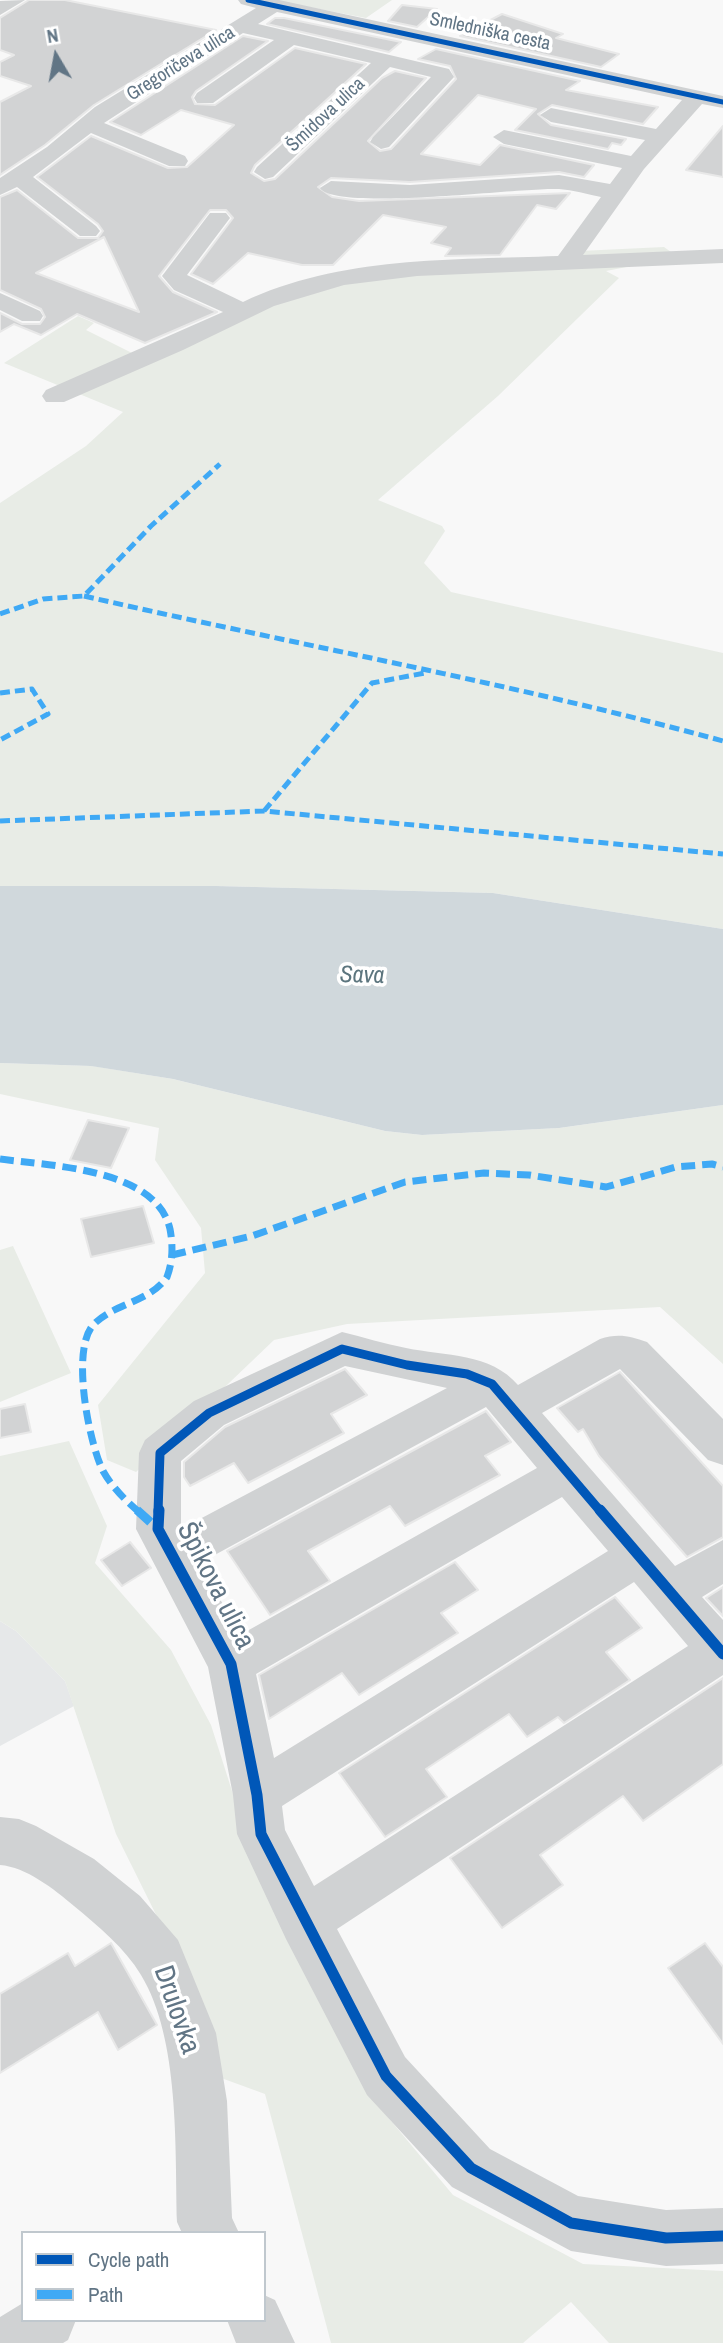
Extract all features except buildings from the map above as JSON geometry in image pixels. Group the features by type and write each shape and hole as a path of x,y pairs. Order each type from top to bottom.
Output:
{"street":[{"path":"0,9 15,0"},
{"name":"Smledniška cesta","path":"248,0 723,102"},
{"name":"Gregoričeva ulica","path":"88,231 9,182 88,124 275,5"},
{"name":"Šmidova ulica","path":"242,27 442,73 443,77 381,142"},
{"path":"205,98 291,38"},
{"name":"Šmidova ulica","path":"265,172 387,59"},
{"path":"565,263 597,222 614,192 636,164 697,96"},
{"path":"551,115 659,136"},
{"name":"Gregoričeva ulica","path":"88,124 177,161"},
{"path":"503,137 636,164"},
{"path":"331,188 410,192 559,182 614,192"},
{"path":"218,218 174,275 183,285 244,312"},
{"path":"55,396 295,291 368,274 723,256"},
{"path":"0,300 31,316"},
{"name":"Špikova ulica","path":"502,1397 467,1374 407,1365 342,1349 209,1413 160,1453 158,1529 231,1664 257,1795 261,1834 386,2076 471,2168 571,2222 666,2238 723,2236"},
{"name":"Špikova ulica","path":"171,1556 502,1397 615,1351 632,1354 723,1447"},
{"path":"304,1921 722,1653 502,1397"},
{"name":"Špikova ulica","path":"231,1664 566,1473"},
{"path":"257,1795 638,1556"},
{"path":"670,1593 723,1560"},
{"name":"Drulovka","path":"0,1841 19,1843 76,1876 122,1914 160,1958 190,2033 200,2101 201,2229"},
{"path":"11,2343 45,2322"},
{"path":"256,2322 267,2343"}],"shaded area":[{"path":"273,0 392,0 366,18"},
{"path":"664,247 678,257 606,271 619,278 498,396 378,500 442,526 445,531 424,563 451,592 723,653 723,929 493,893 216,886 0,886 0,503 86,446 123,412 4,363 78,316 94,323 86,330 152,363 273,303 373,275 560,264 580,251"},
{"path":"0,1063 92,1066 173,1079 385,1131 422,1135 559,1128 723,1105 723,1364 660,1307 347,1324 274,1340 136,1472 107,1460 98,1405 205,1273 201,1228 155,1160 159,1128 0,1094"},
{"path":"13,1246 71,1373 0,1402 0,1250"},
{"path":"69,1441 107,1526 95,1563 171,1650 211,1725 247,1838 371,2097 453,2195 583,2264 723,2271 723,2343 609,2343 571,2302 523,2343 331,2343 265,2094 202,2071 177,1957 116,1834 65,1681 16,1631 0,1621 0,1456"},
{"path":"0,1621 16,1631 65,1681 74,1706 0,1746"}],"water":[{"name":"Sava","path":"0,886 216,886 493,893 723,929 723,1105 559,1128 422,1135 385,1131 173,1079 91,1066 0,1063"}],"marked path":[{"path":"0,614 43,599 84,596 151,526 220,464"},
{"path":"84,596 253,635 596,706 723,741"},
{"path":"264,811 372,683 425,673"},
{"path":"0,693 32,689 48,714 0,740"},
{"path":"0,821 264,811 723,854"},
{"path":"0,1159 105,1176 131,1185 152,1198 167,1216 172,1240 167,1277 147,1294 92,1326 88,1334 85,1361 89,1431 98,1460 116,1490 158,1529"},
{"path":"172,1255 252,1236 405,1182 484,1173 529,1175 606,1187 676,1167 712,1164 723,1167"}],"cycle path":[{"path":"248,0 723,102"},
{"path":"723,1654 492,1384 467,1374 407,1365 342,1349 209,1413 160,1453 158,1529 231,1664 257,1795 261,1834 386,2076 471,2168 571,2223 666,2238 723,2236"}]}
